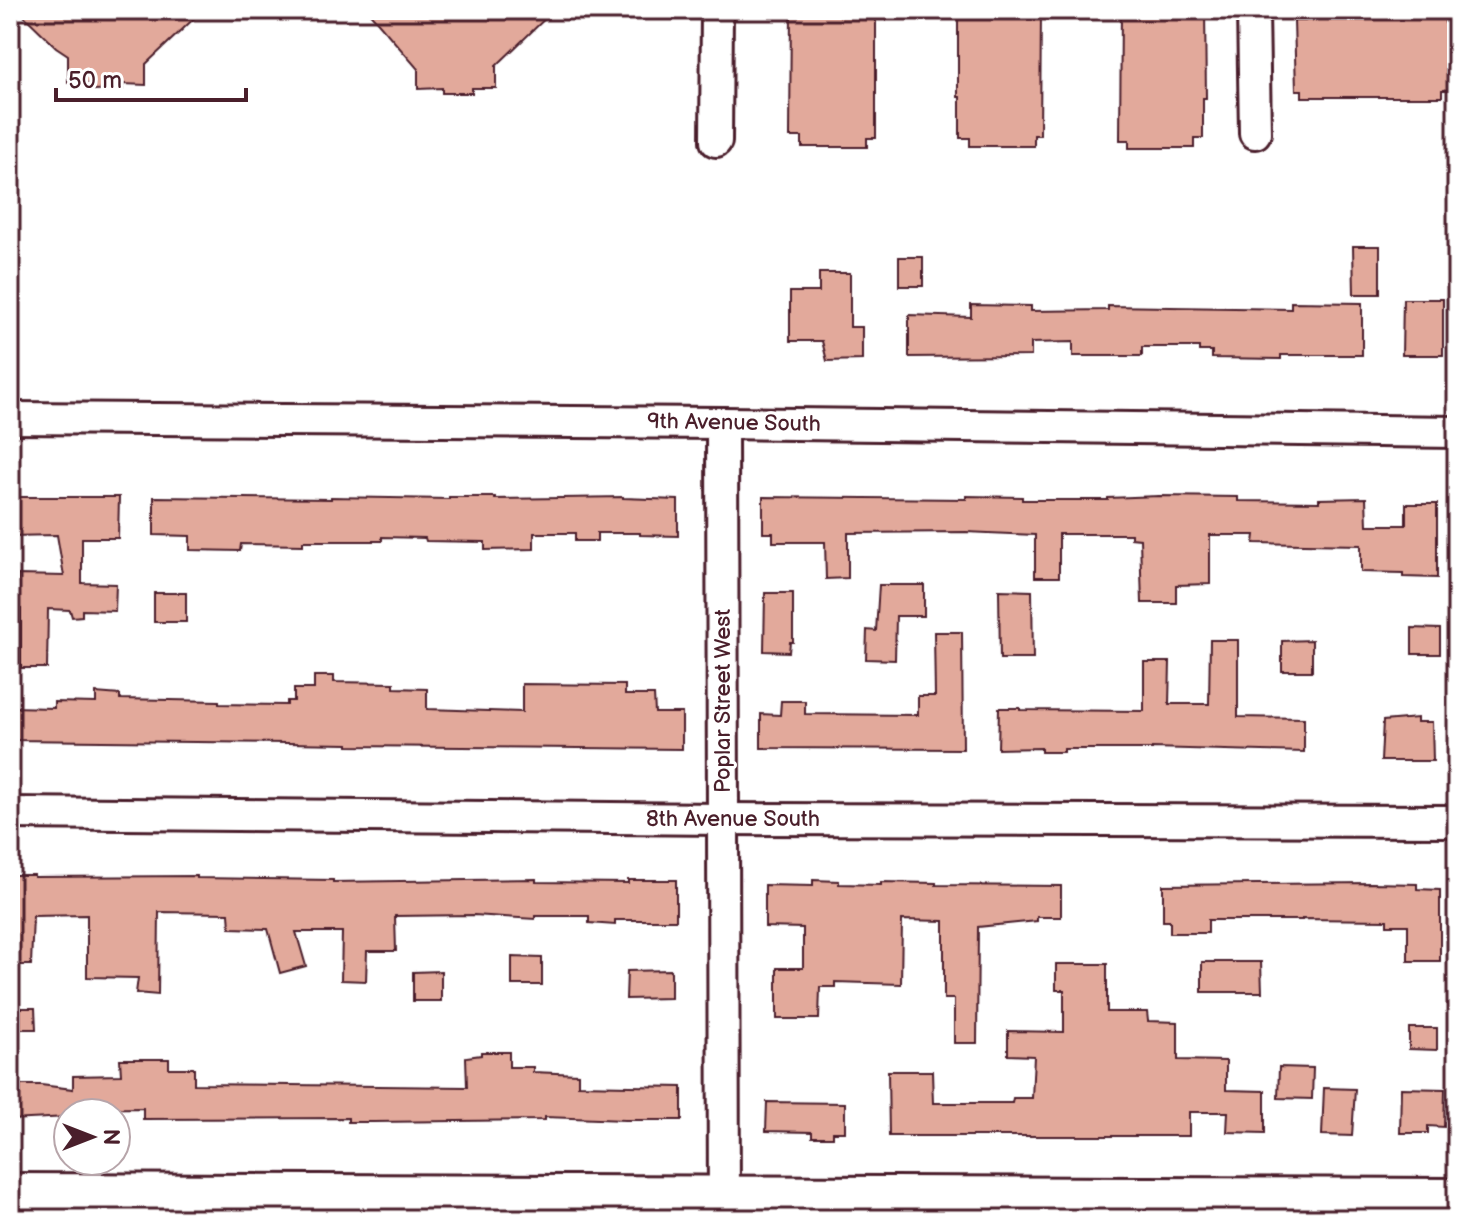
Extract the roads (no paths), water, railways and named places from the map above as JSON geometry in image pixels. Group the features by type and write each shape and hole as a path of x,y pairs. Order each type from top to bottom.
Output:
{"street":[{"path":"716,141 717,10"},
{"path":"1253,10 1255,133"},
{"name":"9th Avenue South","path":"10,418 1457,432"},
{"name":"Poplar Street West","path":"722,423 724,1209"},
{"name":"8th Avenue South","path":"10,813 1457,821"},
{"path":"10,1195 724,1209 1457,1200"}]}
